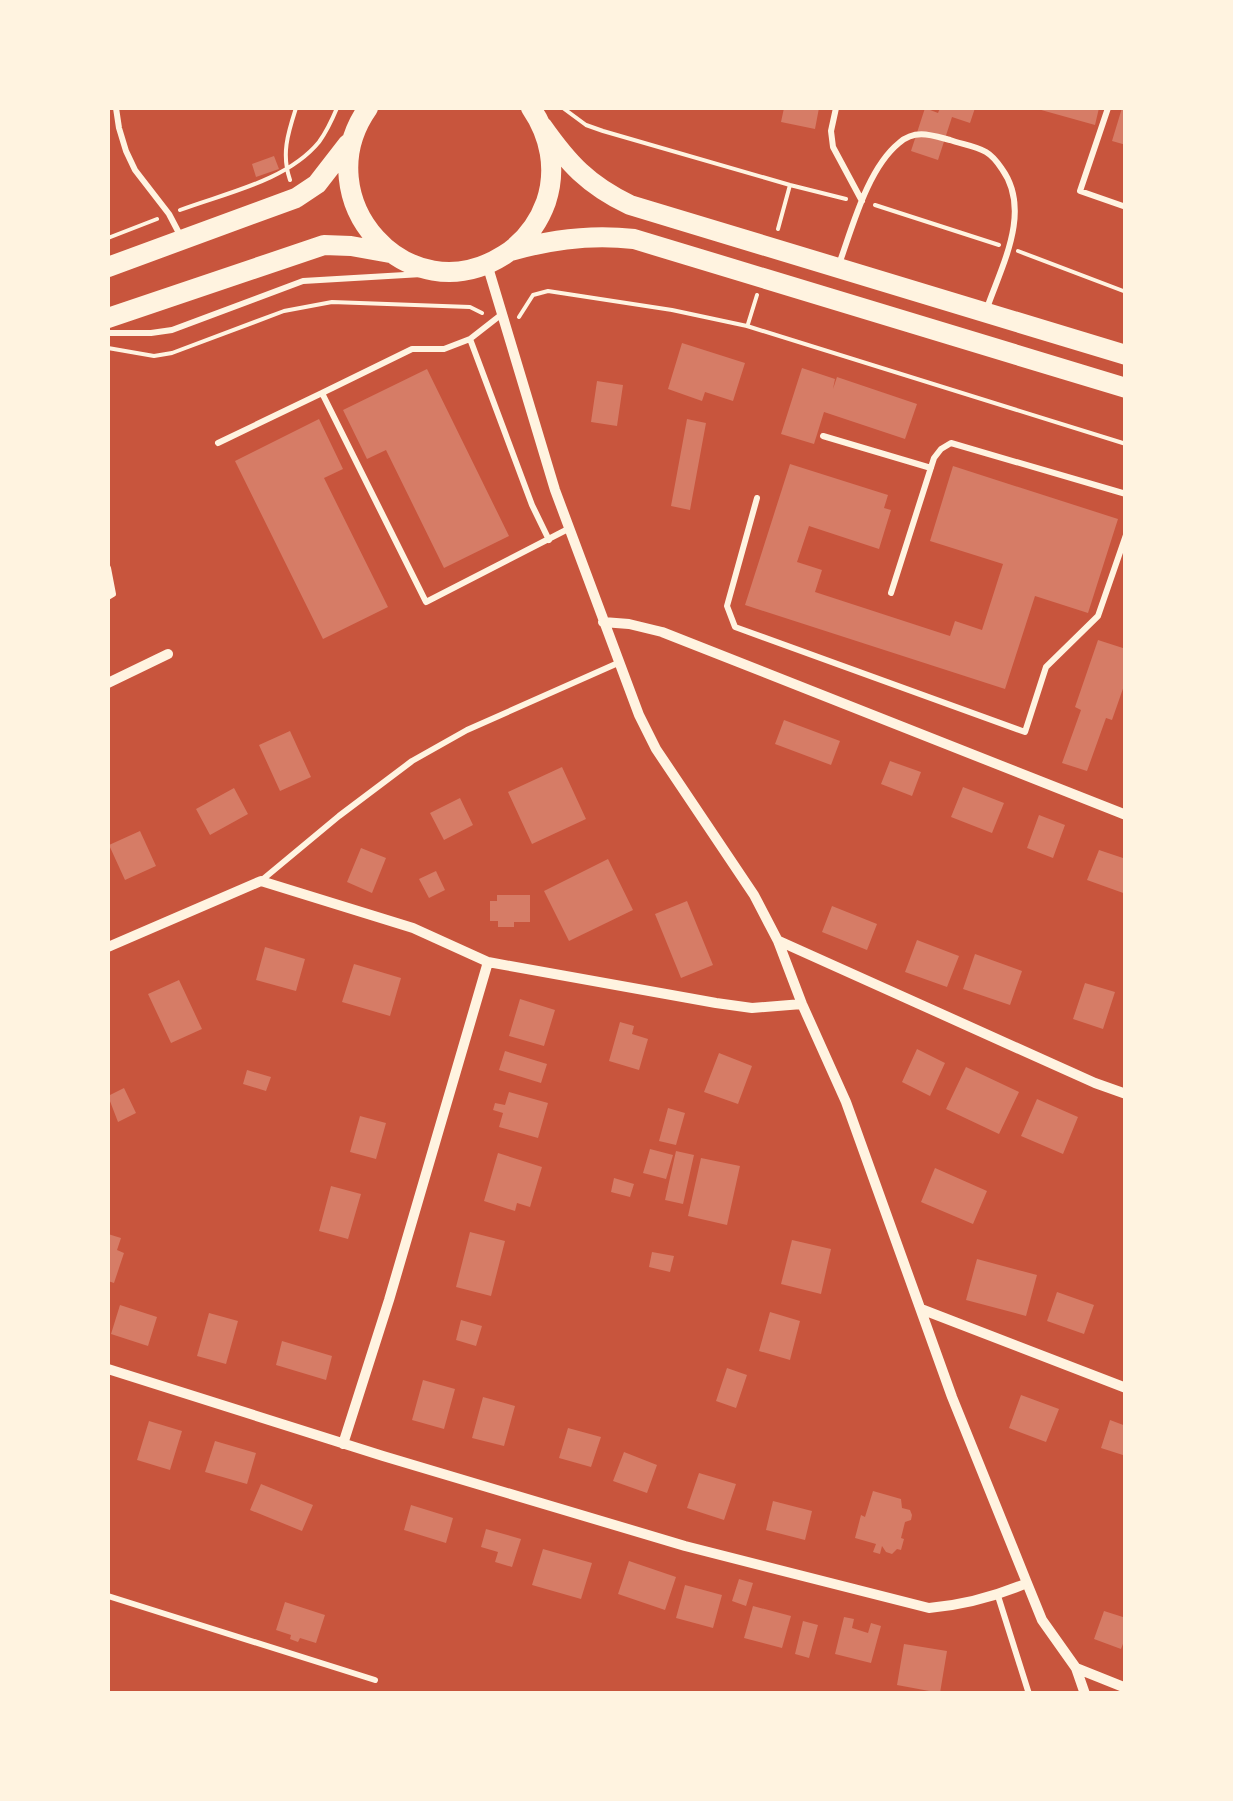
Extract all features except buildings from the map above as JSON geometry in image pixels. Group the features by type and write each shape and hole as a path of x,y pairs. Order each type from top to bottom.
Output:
{"main road":[{"path":"108,268 304,193 317,184 352,138 368,108"},
{"path":"530,108 566,159 592,184 630,205 1126,355"},
{"path":"511,251 534,226 548,194 551,160 542,126"},
{"path":"352,138 348,156 350,194 365,228 392,254"},
{"path":"108,318 324,245 392,254 417,266 444,271 487,264 511,251 566,238 613,236 634,239 1126,388"}],"street":[{"path":"487,264 554,490 638,715 656,749 739,870 778,941 846,1102 952,1397 1026,1583 1042,1620 1076,1668 1085,1694"},
{"path":"603,622 662,632 1126,815"},
{"path":"108,683 168,654"},
{"path":"108,947 261,881 413,928 488,962 752,1008 802,1004"},
{"path":"778,941 1126,1094"},
{"path":"343,1444 488,962"},
{"path":"921,1310 1126,1388"},
{"path":"108,1369 685,1546 929,1608 998,1596 1026,1583"},
{"path":"1076,1668 1126,1688"}],"lane":[{"path":"116,108 126,151 135,170 169,214 183,240"},
{"path":"836,108 831,131 833,147 863,202"},
{"path":"1108,108 1080,192 1126,208"},
{"path":"838,268 882,163 910,135 932,135 985,151 1009,178 1014,194 1016,208 1008,247 986,311"},
{"path":"108,332 172,330 303,281 444,271"},
{"path":"218,443 412,349 444,349 470,339 501,319"},
{"path":"470,339 532,506 549,540"},
{"path":"322,393 426,602 568,529"},
{"path":"823,436 930,468"},
{"path":"891,593 930,468 941,449 951,443 1126,494"},
{"path":"757,498 726,606 735,627 1025,732 1046,667 1098,616 1126,535"},
{"path":"108,568 113,594 108,597"},
{"path":"261,881 412,762 466,730 618,662"},
{"path":"108,1596 375,1680"},
{"path":"998,1596 1029,1694"}],"path":[{"path":"108,238 286,168 316,144 337,108"},
{"path":"563,108 603,131 863,202 1008,247 1126,292"},
{"path":"108,348 154,356 172,353 284,310 332,302 470,308 501,319 521,316 533,295 548,292 672,310 747,326 1126,444"}]}
